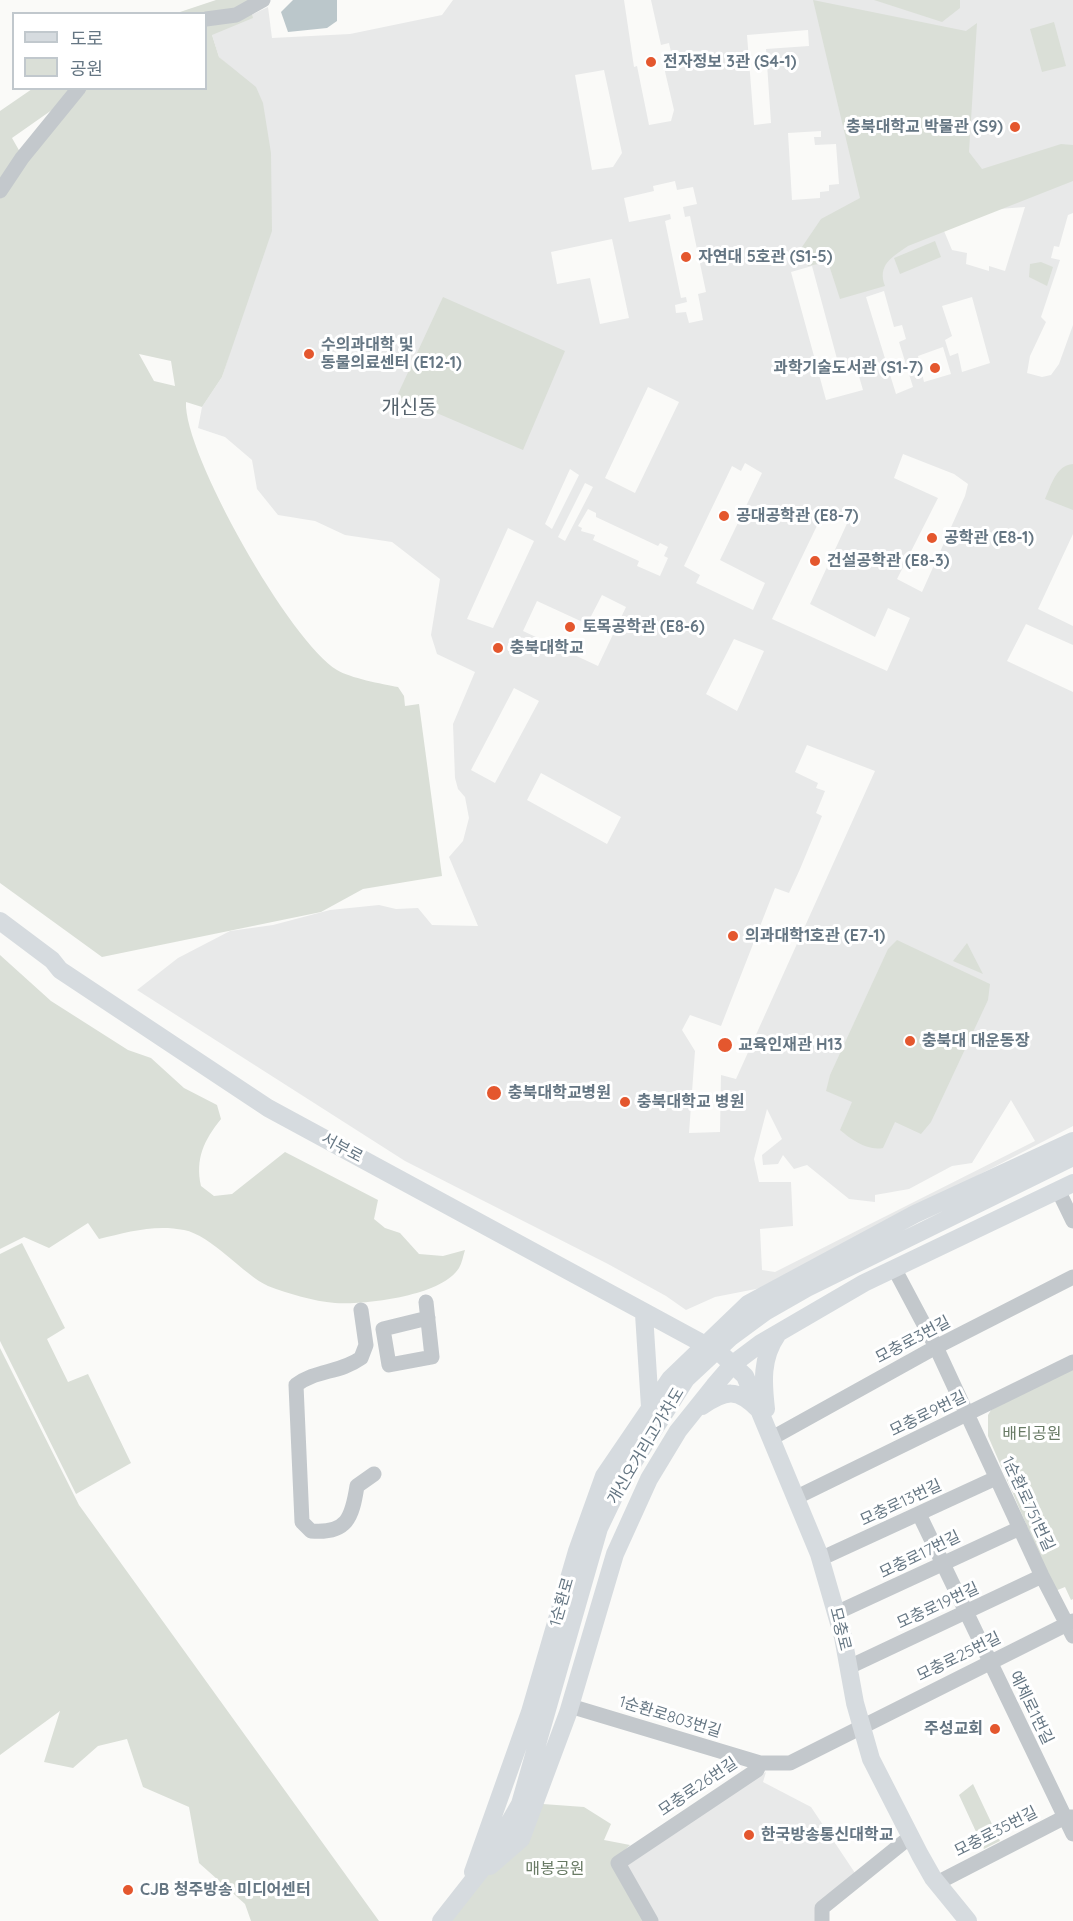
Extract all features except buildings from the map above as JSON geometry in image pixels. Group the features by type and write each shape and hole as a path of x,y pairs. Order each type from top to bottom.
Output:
{"main road":[{"name":"서부로","path":"0,921 52,960 60,970 268,1108 493,1228 644,1314 704,1345"},
{"name":"1순환로","path":"469,1886 481,1844 530,1713 577,1551 604,1476 670,1379 748,1304 915,1214 1073,1141"},
{"name":"개신오거리고가차도","path":"520,1804 599,1528 622,1480 686,1379 731,1337 765,1312 807,1288 1073,1157"},
{"path":"469,1886 521,1839 570,1706 615,1554 649,1479 678,1431 733,1365 778,1332 864,1283 1066,1187"},
{"path":"644,1314 650,1407"},
{"path":"772,1437 764,1386 764,1368 766,1354 778,1332"},
{"name":"모충로","path":"704,1345 720,1353 746,1376 820,1558 836,1613 861,1725 872,1759 910,1837 937,1883 968,1921"},
{"path":"695,1410 714,1398 736,1393 746,1397 760,1410"},
{"name":"1순환로","path":"441,1921 485,1865 520,1804"}],"street":[{"path":"207,19 236,15 264,0"},
{"path":"0,191 22,158 77,90"},
{"path":"1066,1187 1073,1221"},
{"name":"1순환로751번길","path":"894,1268 936,1347 1042,1576 1071,1627"},
{"name":"모충로3번길","path":"772,1437 936,1347 1073,1277"},
{"path":"361,1310 366,1345 361,1358 337,1371 304,1378 296,1385 302,1522 310,1531 334,1530 346,1522 353,1510 357,1486 374,1474"},
{"name":"모충로9번길","path":"797,1497 1073,1362"},
{"name":"모충로13번길","path":"820,1558 996,1478"},
{"name":"예체로1번길","path":"919,1514 989,1662 1069,1817 1073,1834"},
{"name":"모충로17번길","path":"836,1613 855,1607 942,1563 1020,1528"},
{"name":"모충로19번길","path":"849,1667 966,1614 1042,1576"},
{"name":"모충로25번길","path":"861,1725 989,1662 1071,1627"},
{"name":"1순환로803번길","path":"570,1706 760,1763"},
{"name":"모충로26번길","path":"651,1921 618,1863 758,1770 760,1763 790,1763 861,1725"},
{"name":"모충로35번길","path":"937,1883 1069,1817"},
{"path":"822,1921 822,1908 910,1837"}],"shaded area":[{"path":"293,0 337,0 337,21 327,28 288,32 281,12"},
{"name":"충북대학교","path":"453,0 624,0 634,67 637,66 649,125 671,121 674,110 663,63 673,61 669,43 661,45 651,0 1073,0 1073,213 1068,215 1059,247 1054,246 1051,258 1060,260 1041,317 1046,322 1030,356 1027,373 1042,377 1051,375 1059,364 1073,325 1073,534 1038,609 1073,626 1073,645 1026,624 1007,661 1073,692 1073,1126 761,1288 715,1297 686,1310 666,1296 608,1264 405,1161 137,990 178,958 230,931 273,925 330,910 379,905 396,909 418,908 432,925 478,926 449,857 463,841 469,818 465,797 458,789 455,778 453,724 475,672 437,654 431,635 440,579 392,542 345,535 315,521 278,515 257,489 252,460 225,437 198,428 202,407 222,377 238,326 230,67 219,57 212,35 216,21 249,16 268,7 272,38 350,34 442,15","holes":["808,30 809,46 766,49 771,123 754,125 747,35","604,70 622,153 613,167 592,170 575,75","821,131 821,137 814,137 815,145 836,144 839,184 829,185 829,191 820,192 820,198 792,200 788,133","675,181 677,190 693,187 697,204 683,207 685,217 690,216 706,292 698,294 703,320 689,323 686,312 676,313 675,305 687,302 686,297 681,298 665,221 671,219 670,214 629,222 624,198 654,191 653,186","1025,207 1005,271 989,266 989,271 966,264 967,253 952,250 944,231 999,209","612,239 629,318 600,324 590,278 557,284 551,252","812,266 840,370 856,366 863,390 826,400 791,272","884,291 894,327 902,325 906,339 899,342 913,387 896,394 866,297","972,297 990,363 962,372 958,353 950,356 945,340 952,336 942,306","943,347 951,374 924,382 918,356","648,387 679,402 635,493 605,478","903,454 954,474 968,484 965,496 922,592 897,579 938,498 894,478","745,463 762,473 720,560 765,583 753,610 696,583 700,575 684,566 732,466 741,471","570,469 579,475 552,529 545,524","585,483 593,487 565,541 558,537","826,507 850,517 810,604 875,637 888,608 910,618 887,671 772,619","588,509 596,513 596,517 658,546 660,543 668,547 664,556 668,558 660,576 637,566 639,561 593,540 595,535 581,531 582,528 578,526","508,528 534,541 493,628 467,619","602,595 626,607 598,666 523,631 537,601 587,624","734,639 764,651 737,711 706,694","514,688 539,701 495,783 471,770","807,745 875,771 736,1079 721,1075 720,1132 689,1133 695,1051 682,1030 690,1015 721,1026 775,888 789,893 800,869 822,816 816,813 825,791 816,788 818,783 795,772","541,773 621,817 607,844 527,800","1011,1100 1035,1141 775,1272 762,1270 760,1229 793,1226 791,1182 759,1182 754,1159 767,1109 782,1139 762,1155 763,1165 778,1164 783,1155 794,1169 807,1165 849,1199 875,1202 875,1195 909,1189 952,1166 972,1163"]},
{"name":"한국방송통신대학교","path":"766,1772 763,1782 811,1807 855,1873 817,1921 655,1921 626,1863"}],"green space":[{"path":"216,0 248,0 253,18 212,35 219,57 256,87 263,103 271,153 272,231 222,377 202,407 186,402 190,427 202,462 243,545 268,587 317,653 337,670 350,676 398,687 404,696 405,706 419,704 442,876 363,889 321,912 102,957 0,883 0,111 31,90 207,90 207,12 180,12","holes":["69,98 24,159 12,138","139,354 171,361 175,386 154,381"]},
{"path":"813,0 966,31 977,23 969,152 982,169 1061,144 1073,145 1073,181 908,246 892,258 885,267 883,279 885,286 840,299 828,262 808,266 802,247 821,219 860,198"},
{"path":"874,0 960,0 960,8 942,22"},
{"path":"1054,22 1066,66 1042,72 1030,29"},
{"path":"935,241 941,257 900,274 894,258"},
{"path":"1041,262 1053,267 1047,286 1029,277 1030,264"},
{"path":"443,297 565,351 523,450 397,396"},
{"path":"1073,464 1073,510 1045,499 1058,472 1067,465"},
{"path":"897,940 990,984 988,1000 931,1122 921,1134 895,1122 883,1148 871,1148 855,1141 840,1130 852,1102 826,1091 830,1075 888,949"},
{"path":"967,943 983,974 953,961"},
{"path":"0,955 51,1001 128,1050 151,1058 184,1088 217,1105 221,1119 202,1150 199,1167 201,1186 214,1196 232,1194 285,1152 378,1200 374,1219 385,1228 400,1233 419,1254 443,1256 465,1250 459,1268 450,1278 437,1286 420,1292 383,1300 335,1303 301,1297 268,1286 205,1239 194,1233 173,1228 131,1231 99,1239 88,1223 49,1248 24,1237 0,1249"},
{"path":"22,1243 65,1328 47,1339 68,1382 88,1374 131,1463 76,1494 0,1341 0,1254"},
{"path":"0,1348 79,1505 379,1921 251,1921 245,1904 199,1863 189,1807 143,1787 127,1739 98,1746 73,1768 44,1762 60,1711 0,1755"},
{"name":"배티공원","path":"1073,1367 1073,1599 1071,1600 1065,1587 1055,1591 988,1436 988,1415 991,1410"},
{"path":"973,1784 1000,1841 984,1849 959,1795"},
{"name":"매봉공원","path":"529,1803 584,1807 611,1824 604,1840 630,1845 613,1861 644,1921 450,1921 511,1840"}],"place":[{"name":"전자정보 3관 (S4-1)","path":"651,62"},
{"name":"충북대학교 박물관 (S9)","path":"1015,127"},
{"name":"자연대 5호관 (S1-5)","path":"686,257"},
{"name":"수의과대학 및 동물의료센터 (E12-1)","path":"309,354"},
{"name":"과학기술도서관 (S1-7)","path":"935,368"},
{"name":"공대공학관 (E8-7)","path":"724,516"},
{"name":"공학관 (E8-1)","path":"932,538"},
{"name":"건설공학관 (E8-3)","path":"815,561"},
{"name":"토목공학관 (E8-6)","path":"570,627"},
{"name":"충북대학교","path":"498,648"},
{"name":"의과대학1호관 (E7-1)","path":"733,936"},
{"name":"충북대 대운동장","path":"910,1041"},
{"name":"교육인재관 H13","path":"725,1045"},
{"name":"충북대학교병원","path":"494,1093"},
{"name":"충북대학교 병원","path":"625,1102"},
{"name":"주성교회","path":"995,1729"},
{"name":"한국방송통신대학교","path":"749,1835"},
{"name":"CJB 청주방송 미디어센터","path":"128,1890"}],"district":[{"name":"개신동","path":"409,408"}]}
